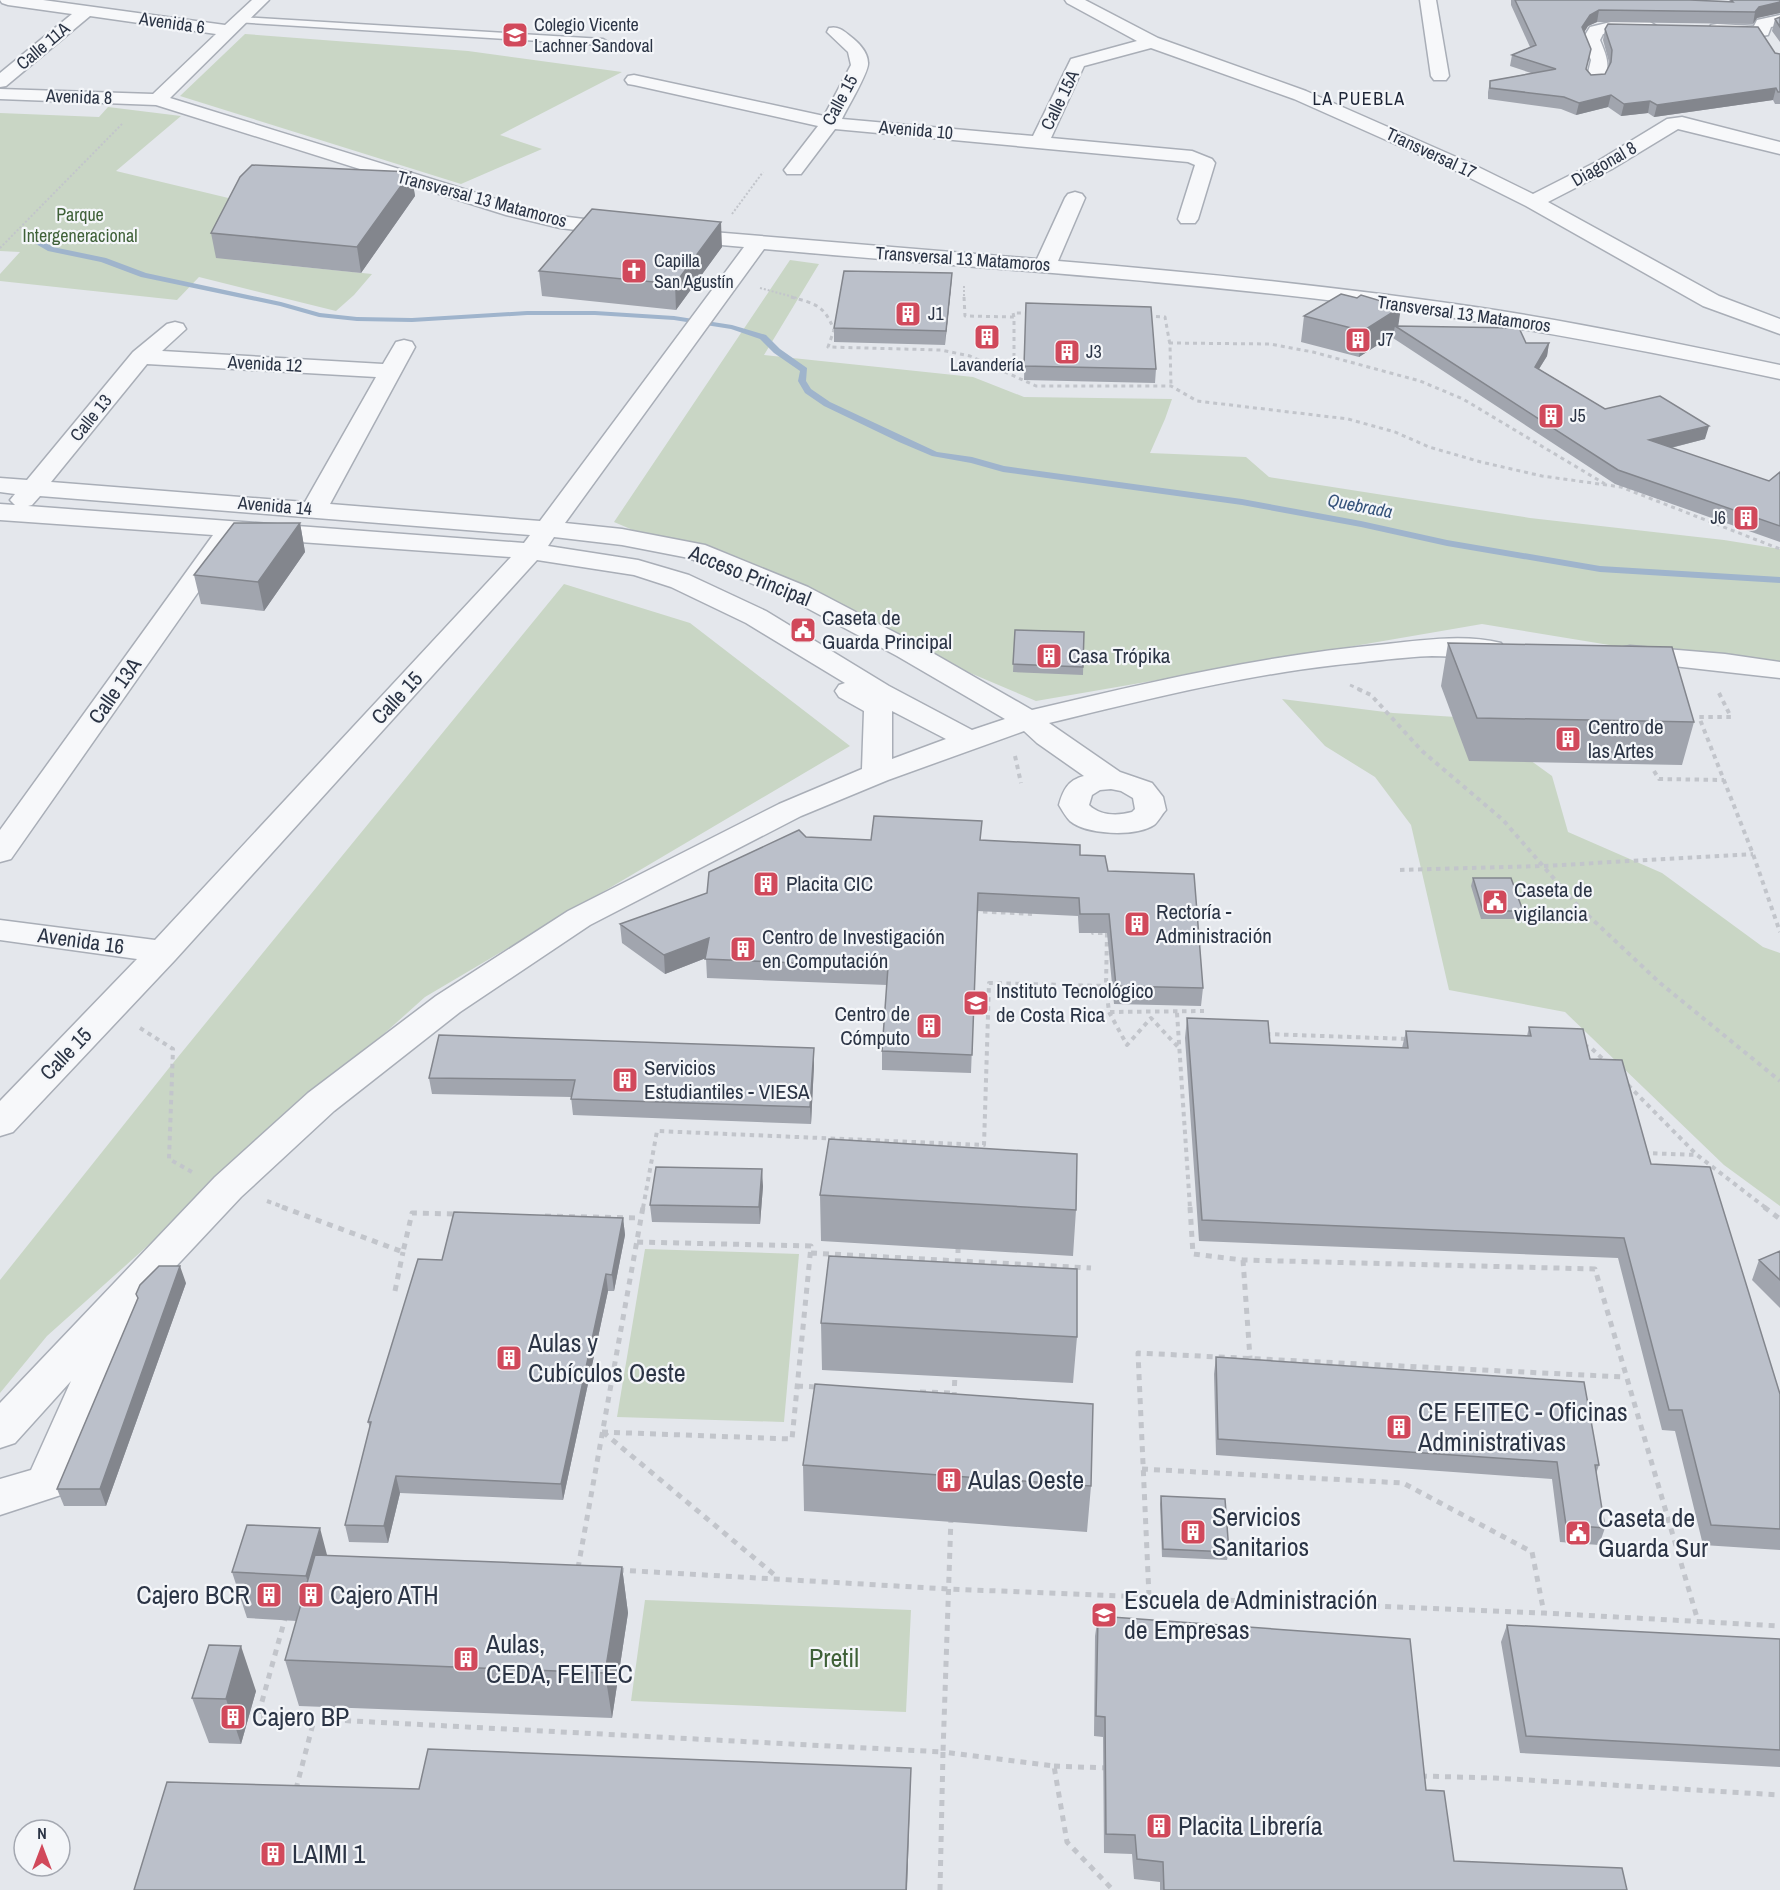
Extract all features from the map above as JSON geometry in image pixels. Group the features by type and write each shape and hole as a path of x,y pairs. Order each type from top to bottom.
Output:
{"street":[{"name":"Avenida 6","path":"8,0 86,11 235,25"},
{"path":"152,100 261,0"},
{"name":"Transversal 17","path":"1073,0 1152,42 1348,115 1533,202 1711,301 1780,327"},
{"path":"1428,0 1440,76"},
{"name":"Calle 11A","path":"0,82 86,11"},
{"path":"1774,50 1762,31 1763,24 1766,21 1780,20"},
{"path":"1595,81 1600,60 1591,40 1596,31 1615,26 1672,28"},
{"path":"1706,29 1762,31"},
{"name":"Calle 15","path":"798,165 830,123 860,65 860,57 856,50 835,32"},
{"name":"Calle 15A","path":"1040,141 1077,63 1152,42"},
{"name":"Avenida 10","path":"634,80 830,123 1192,156 1205,163 1188,219"},
{"name":"Avenida 8","path":"0,94 152,100"},
{"name":"Transversal 13 Matamoros","path":"152,100 513,211 560,222 714,239 1223,283 1453,311 1583,331 1780,372"},
{"name":"Diagonal 8","path":"1533,202 1605,165 1674,123 1682,123 1780,148"},
{"path":"1046,266 1075,198"},
{"name":"Calle 15","path":"0,1123 163,952 541,540 758,243"},
{"name":"Calle 13","path":"6,512 33,487 141,357 175,329"},
{"path":"314,509 404,347"},
{"name":"Avenida 12","path":"141,357 390,371"},
{"name":"Avenida 14","path":"0,485 314,509 541,540"},
{"name":"Avenida 14","path":"6,512 229,530 541,540"},
{"name":"Calle 13A","path":"0,852 229,530"},
{"name":"Acceso Principal","path":"541,540 622,537 696,551 799,593 907,650 1029,720 1047,737 1111,780"},
{"name":"Acceso Principal","path":"541,540 566,558 666,592 737,628 878,707 877,774"},
{"name":"Acceso Principal","path":"566,558 638,568 680,581 756,618 879,692 969,740"},
{"path":"0,1431 228,1187 312,1110 448,1004 579,918 790,810 877,774 1029,720 1161,688 1239,672 1334,657 1432,648 1515,649"},
{"path":"1609,652 1725,662 1780,670"},
{"name":"Avenida 16","path":"0,930 163,952"},
{"path":"0,1497 46,1483 132,1289"}],"lane":[{"path":"235,25 603,42"}],"path":[{"path":"0,248 152,100"},
{"path":"714,239 768,166 777,161 798,165"},
{"path":"732,280 814,303 827,313 834,330 828,347 941,350 970,356 1036,386 1172,386 1197,401 1348,419 1395,432 1429,447 1481,462 1542,476 1621,487 1780,549"},
{"path":"964,283 965,316 1014,317"},
{"path":"1014,376 1013,313 1037,313"},
{"path":"1142,316 1165,317 1172,386"},
{"path":"1169,342 1270,344 1313,352 1420,381 1463,399 1606,485"},
{"path":"1349,685 1371,695 1422,751 1503,820 1577,904 1660,983 1780,1082"},
{"path":"1716,687 1731,717 1699,717 1753,854 1780,932"},
{"path":"1013,747 1021,783"},
{"path":"1654,771 1659,779 1724,780"},
{"path":"1400,870 1543,866 1753,854"},
{"path":"967,911 1035,914"},
{"path":"1093,924 1093,933 1107,933 1106,986 1109,1012 1127,1045 1151,1018 1179,1048"},
{"path":"981,1155 984,1145 989,983 1106,986"},
{"path":"1109,1012 1204,1011"},
{"path":"1177,1013 1193,1254 1243,1260 1595,1269 1624,1377 1698,1621"},
{"path":"1260,1034 1415,1039"},
{"path":"1578,1046 1590,1047 1607,1063"},
{"path":"173,1048 169,1159 200,1176"},
{"path":"1623,1080 1697,1155 1780,1218"},
{"path":"589,1568 577,1568 657,1131 984,1145"},
{"path":"1185,1138 1197,1139"},
{"path":"1638,1153 1697,1155"},
{"path":"263,1200 403,1252"},
{"path":"395,1291 412,1213 469,1214"},
{"path":"538,1215 641,1218"},
{"path":"602,1432 792,1439 811,1246 636,1242"},
{"path":"957,1272 958,1242"},
{"path":"811,1253 1091,1268"},
{"path":"1243,1260 1250,1358"},
{"path":"1149,1596 1138,1353 1624,1377"},
{"path":"954,1405 955,1371"},
{"path":"797,1386 828,1387"},
{"path":"907,1391 954,1393"},
{"path":"602,1432 778,1578"},
{"path":"1142,1469 1403,1483 1532,1552 1544,1613"},
{"path":"940,1890 951,1508"},
{"path":"612,1569 949,1589 1544,1613 1780,1626"},
{"path":"286,1612 258,1716 943,1752 1054,1766 1114,1768"},
{"path":"295,1794 314,1720"},
{"path":"1054,1766 1067,1842 1113,1890"},
{"path":"1411,1776 1506,1779 1780,1795"}],"green space":[{"path":"245,34 468,51 622,72 500,135 542,149 461,184 180,96"},
{"name":"Parque Intergeneracional","path":"108,107 181,116 116,171 245,202 234,260 372,274 336,311 199,277 177,300 0,281 0,274 20,252 0,251 0,113 99,117"},
{"path":"790,260 819,264 764,355 973,377 1024,397 1172,399 1150,453 1246,457 1269,477 1530,518 1724,540 1780,549 1780,673 1482,624 1036,701 614,522"},
{"path":"564,584 690,623 850,746 425,997 47,1336 0,1393 0,1280 169,1068"},
{"path":"1282,699 1393,713 1472,718 1552,776 1568,832 1662,873 1763,947 1780,953 1780,1206 1724,1165 1565,1012 1449,990 1411,825 1375,777 1325,746"},
{"path":"645,1249 799,1254 784,1422 617,1417"},
{"name":"Pretil","path":"645,1600 911,1610 906,1712 631,1701"}],"building":[{"path":"1515,0 1733,2 1731,0 1780,0 1780,2 1759,7 1755,12 1599,10 1590,15 1582,27 1591,49 1586,69 1591,75 1605,74 1611,62 1612,50 1605,29 1608,24 1758,27 1775,53 1780,54 1780,92 1776,88 1657,105 1650,101 1624,104 1611,95 1579,103 1564,97 1490,88 1490,81 1556,69 1512,55 1536,45"},
{"path":"1780,17 1780,27 1775,19"},
{"path":"252,165 411,172 357,247 211,233 240,177"},
{"path":"592,209 721,222 675,284 539,271"},
{"name":"J1","path":"844,271 952,273 946,331 834,328"},
{"path":"1341,294 1357,298 1361,295 1401,307 1363,331 1304,316"},
{"name":"J3","path":"1026,303 1151,307 1156,369 1024,366"},
{"path":"1395,326 1519,328 1526,343 1549,343 1535,367 1605,409 1660,396 1709,426 1649,440 1769,481 1780,472 1780,526 1618,470"},
{"path":"234,523 300,523 258,582 194,575"},
{"name":"Casa Trópika","path":"1015,630 1084,632 1083,667 1013,664"},
{"path":"1448,643 1672,647 1694,722 1477,718"},
{"path":"874,816 982,821 980,840 1080,845 1080,855 1105,856 1108,871 1194,874 1203,988 1116,986 1109,914 1080,914 1079,898 978,893 972,1055 882,1051 888,967 705,959 709,938 664,955 620,924 707,893 709,872 799,830 806,837 871,840"},
{"name":"Caseta de vigilancia","path":"1473,878 1511,878 1523,911 1483,911"},
{"path":"1187,1018 1268,1021 1270,1043 1408,1048 1406,1031 1531,1036 1529,1027 1583,1029 1590,1059 1622,1060 1651,1164 1710,1167 1780,1394 1780,1529 1711,1525 1682,1410 1669,1410 1624,1238 1202,1220"},
{"name":"Servicios Estudiantiles - VIESA","path":"439,1035 814,1048 810,1107 571,1099 575,1080 429,1078"},
{"path":"829,1139 1077,1154 1076,1210 820,1195"},
{"path":"656,1167 762,1169 759,1207 650,1205"},
{"name":"Aulas y Cubículos Oeste","path":"454,1212 623,1218 612,1275 606,1274 561,1484 396,1476 384,1526 345,1525 371,1422 368,1422 418,1259 442,1260"},
{"path":"1780,1251 1780,1280 1759,1260"},
{"path":"829,1256 1077,1269 1077,1337 821,1323"},
{"path":"159,1266 180,1266 100,1489 57,1489 138,1298 136,1294 140,1285"},
{"name":"CE FEITEC - Oficinas Administrativas","path":"1216,1357 1584,1382 1599,1465 1595,1465 1605,1528 1566,1525 1557,1462 1218,1439"},
{"path":"815,1384 1093,1404 1091,1486 803,1465"},
{"name":"Servicios Sanitarios","path":"1161,1496 1225,1499 1229,1552 1163,1549"},
{"path":"247,1525 320,1528 306,1576 232,1572"},
{"path":"315,1555 622,1567 605,1673 285,1660"},
{"path":"1098,1616 1410,1639 1426,1790 1444,1791 1454,1861 1622,1868 1627,1890 1164,1890 1163,1862 1137,1859 1135,1835 1106,1834 1105,1717 1096,1716"},
{"path":"1507,1625 1780,1639 1780,1750 1526,1736"},
{"path":"209,1645 241,1646 226,1699 192,1698"},
{"path":"428,1749 911,1768 906,1890 134,1890 167,1782 419,1789"}],"waterway":[{"name":"Quebrada","path":"27,235 51,249 103,260 144,275 281,304 319,315 357,319 412,320 527,313 595,313 674,318 732,327 763,337 777,351 804,370 802,381 808,391 827,404 935,454 972,460 1003,469 1242,502 1447,543 1600,569 1780,580"}],"place":[{"name":"Colegio Vicente Lachner Sandoval","path":"515,35"},
{"name":"Capilla San Agustín","path":"634,271"},
{"name":"J1","path":"908,314"},
{"name":"Lavandería","path":"987,337"},
{"name":"J7","path":"1358,340"},
{"name":"J3","path":"1067,352"},
{"name":"J5","path":"1551,416"},
{"name":"J6","path":"1746,518"},
{"name":"Caseta de Guarda Principal","path":"803,630"},
{"name":"Casa Trópika","path":"1049,656"},
{"name":"Centro de las Artes","path":"1568,739"},
{"name":"Placita CIC","path":"766,884"},
{"name":"Caseta de vigilancia","path":"1495,902"},
{"name":"Rectoría - Administración","path":"1137,924"},
{"name":"Centro de Investigación en Computación","path":"743,949"},
{"name":"Instituto Tecnológico de Costa Rica","path":"976,1003"},
{"name":"Centro de Cómputo","path":"929,1026"},
{"name":"Servicios Estudiantiles - VIESA","path":"625,1080"},
{"name":"Aulas y Cubículos Oeste","path":"509,1358"},
{"name":"CE FEITEC - Oficinas Administrativas","path":"1399,1427"},
{"name":"Aulas Oeste","path":"949,1480"},
{"name":"Servicios Sanitarios","path":"1193,1532"},
{"name":"Caseta de Guarda Sur","path":"1578,1533"},
{"name":"Cajero BCR","path":"269,1595"},
{"name":"Cajero ATH","path":"311,1595"},
{"name":"Escuela de Administración de Empresas","path":"1104,1615"},
{"name":"Aulas, CEDA, FEITEC","path":"466,1659"},
{"name":"Cajero BP","path":"233,1717"},
{"name":"Placita Librería","path":"1159,1826"},
{"name":"LAIMI 1","path":"273,1854"}],"district":[{"name":"LA PUEBLA","path":"1359,99"}]}
